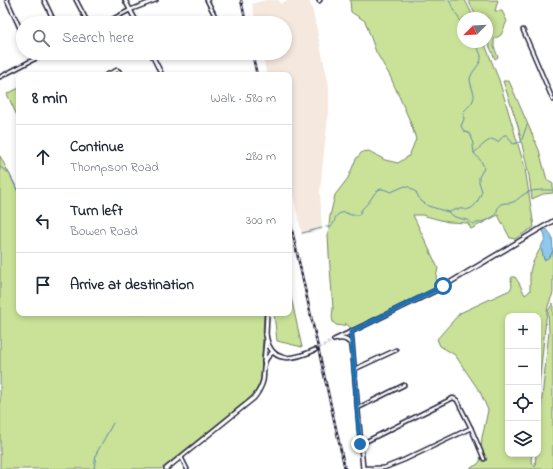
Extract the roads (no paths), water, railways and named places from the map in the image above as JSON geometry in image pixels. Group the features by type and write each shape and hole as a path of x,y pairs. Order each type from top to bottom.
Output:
{"main road":[{"path":"126,0 133,16"},
{"path":"154,60 160,72"},
{"path":"353,352 351,344 347,340 341,338 335,340 439,289 553,221"},
{"path":"166,469 257,394 263,382 267,316"},
{"path":"351,332 363,469"},
{"path":"266,334 268,342 276,355 290,358 304,355 315,350"},
{"path":"264,362 273,352"}],"street":[{"path":"7,0 16,20"},
{"path":"44,0 52,16"},
{"path":"76,0 84,16"},
{"path":"118,16 156,0"},
{"path":"207,0 215,16"},
{"path":"523,30 553,100"},
{"path":"0,78 33,60"},
{"path":"355,369 396,350"},
{"path":"358,408 404,385"},
{"path":"360,444 453,398 457,400 484,459"},
{"path":"363,469 384,469 471,428"},
{"path":"181,457 187,469"}],"water":[{"path":"545,227 552,236 553,250 551,255 544,260 541,247 545,239 542,229"}],"waterway":[{"path":"449,0 457,15"},
{"path":"449,212 459,209 466,210 473,207 482,191 479,177 484,167 474,153 470,134 464,131 461,126 464,119 463,112 472,103 474,97 470,79 481,59 478,48"},
{"path":"474,153 485,143 492,139 498,142 504,135 507,135 513,144 521,142 527,125"},
{"path":"0,167 9,173 16,188"},
{"path":"326,227 331,227 336,216 340,213 344,212 351,215 359,215 362,209 380,189 391,192 405,186 409,187 416,192 420,200 428,206 448,212 455,217 467,220 473,224 491,218 495,215 498,207 502,203 510,203 526,193 537,190 553,190"},
{"path":"302,233 322,228"},
{"path":"94,469 96,454 113,423"}],"tunnel":[{"path":"315,350 334,340"}],"railway":[{"path":"241,0 244,16"},
{"path":"254,60 256,72"},
{"path":"292,230 345,469"}]}
